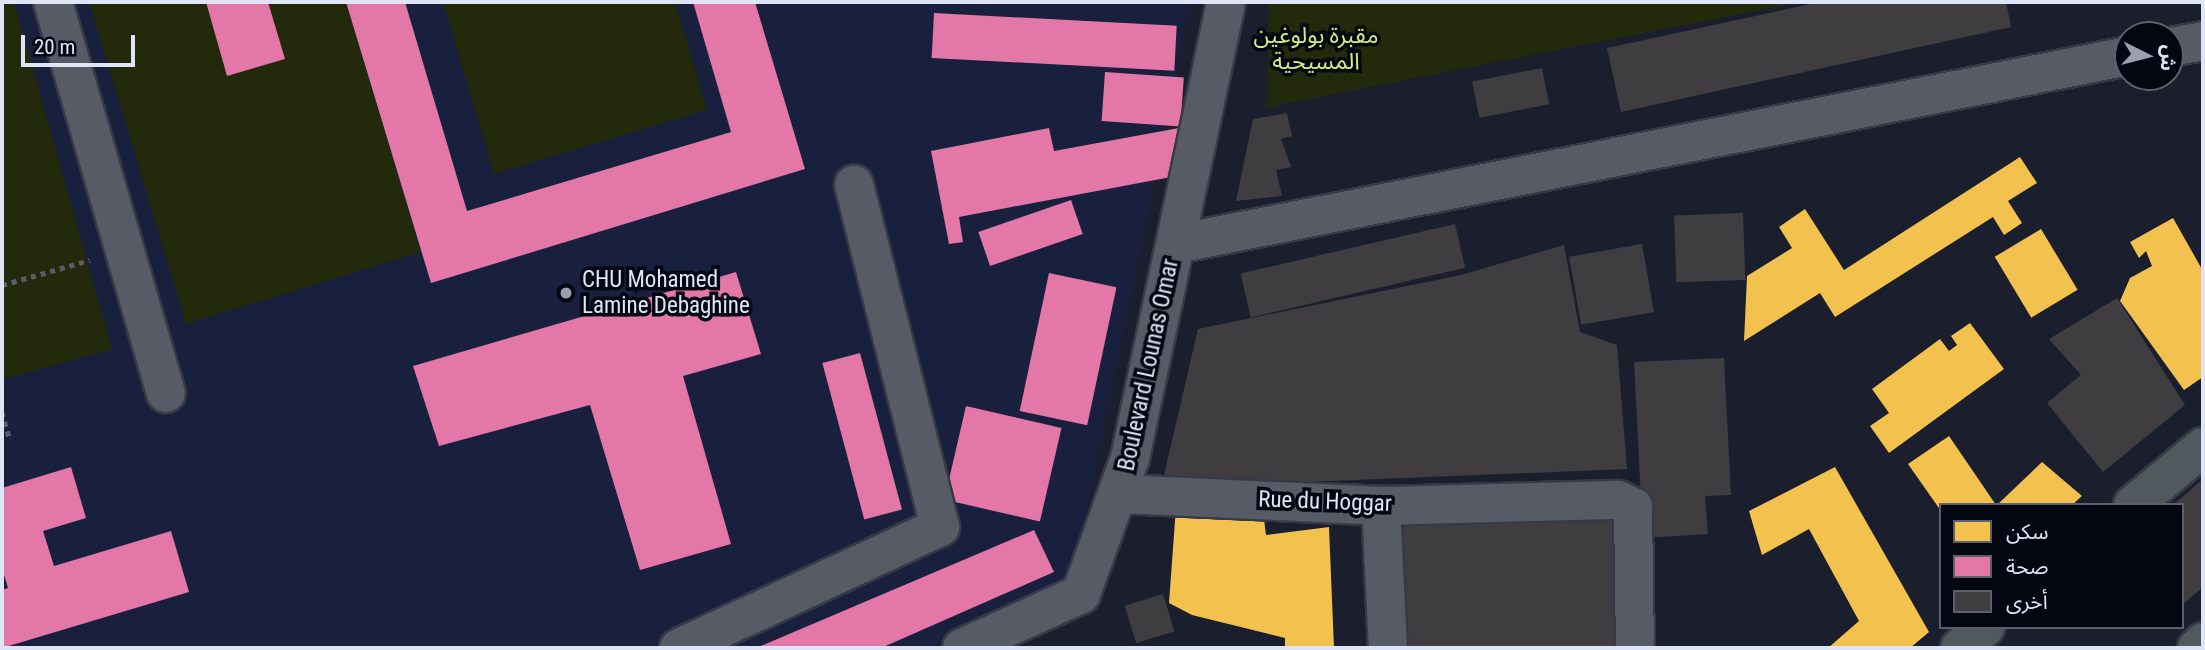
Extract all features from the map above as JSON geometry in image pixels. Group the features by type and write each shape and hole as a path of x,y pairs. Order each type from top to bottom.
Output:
{"main road":[{"path":"2135,503 2203,447"},
{"path":"1960,648 1983,629"},
{"path":"2197,648 2203,642"}],"street":[{"path":"53,2 166,393"},
{"name":"Boulevard Lounas Omar","path":"964,648 1081,594 1121,494 1226,2"},
{"path":"2184,44 2203,41"},
{"path":"1176,244 2114,59"},
{"path":"679,648 940,527 854,185"},
{"name":"Rue du Hoggar","path":"1121,494 1381,506 1618,500 1633,507 1635,648"},
{"path":"1381,506 1388,648"}],"path":[{"path":"2,285 124,250"},
{"path":"2,412 9,437"}],"shaded area":[{"name":"CHU Mohamed Lamine Debaghine","path":"2,2 1190,2 1072,584 929,648 2,648"}],"green space":[{"path":"2,2 14,2 112,349 2,380"},
{"path":"89,2 346,2 421,252 186,324"},
{"path":"443,2 675,2 707,110 494,174"},
{"name":"مقبرة بولوغين المسيحية","path":"1269,2 1802,2 1267,107"}],"building: سكن":[{"path":"2020,157 2037,183 2008,201 2022,223 2004,235 1993,217 1835,317 1820,293 1744,341 1747,276 1792,248 1779,227 1805,209 1844,270"},
{"path":"2173,218 2203,271 2203,377 2184,390 2120,301 2130,278 2152,266 2146,251 2139,258 2130,242"},
{"path":"2041,229 2078,290 2031,318 1995,257"},
{"path":"1970,323 2004,369 1889,453 1870,426 1889,413 1872,389 1940,339 1949,351 1957,345 1951,336"},
{"path":"1949,436 1995,503 1939,503 1939,508 1908,464"},
{"path":"2042,462 2082,496 2074,503 1999,503"},
{"path":"1835,467 1929,632 1910,648 1828,648 1859,621 1809,529 1762,555 1749,511"},
{"path":"1176,507 1263,511 1266,535 1329,527 1334,648 1285,648 1285,638 1192,615 1169,603"}],"building: صحة":[{"path":"206,2 268,2 285,59 227,76"},
{"path":"346,2 405,2 467,211 731,132 693,2 755,2 805,169 431,283"},
{"path":"934,13 1177,26 1174,71 932,58"},
{"path":"1105,72 1184,78 1180,126 1102,121"},
{"path":"1049,128 1054,151 1179,128 1187,174 959,217 963,242 949,244 931,151"},
{"path":"1071,200 1083,234 990,266 978,232"},
{"path":"736,272 761,354 683,376 731,544 640,570 590,405 439,446 413,366"},
{"path":"1049,273 1116,287 1087,425 1020,411"},
{"path":"860,353 902,509 864,520 822,363"},
{"path":"966,406 1061,428 1040,522 944,500"},
{"path":"71,467 86,518 43,531 54,566 171,531 189,592 2,648 2,590 8,588 2,568 2,488"},
{"path":"1034,530 1054,572 881,648 756,648"}],"building: أخرى":[{"path":"1820,2 2006,2 2011,27 1621,112 1607,48"},
{"path":"1542,68 1549,104 1479,118 1472,82"},
{"path":"1287,113 1292,136 1281,139 1291,167 1276,170 1282,196 1236,201 1253,119"},
{"path":"1743,213 1745,280 1676,282 1674,215"},
{"path":"1455,224 1465,268 1251,317 1241,273"},
{"path":"1642,244 1654,312 1581,325 1569,257"},
{"path":"1564,245 1580,332 1617,345 1627,469 1161,488 1198,329 1461,275"},
{"path":"2117,298 2185,405 2103,472 2047,403 2081,375 2049,339"},
{"path":"1724,358 1731,495 1705,496 1708,534 1643,538 1634,362"},
{"path":"2203,479 2203,587 2184,603 2184,503 2175,503"},
{"path":"1611,512 1628,538 1627,648 1399,648 1396,516"},
{"path":"1163,594 1174,631 1136,643 1125,606"}],"place":[{"name":"CHU Mohamed Lamine Debaghine","path":"566,293"}]}
